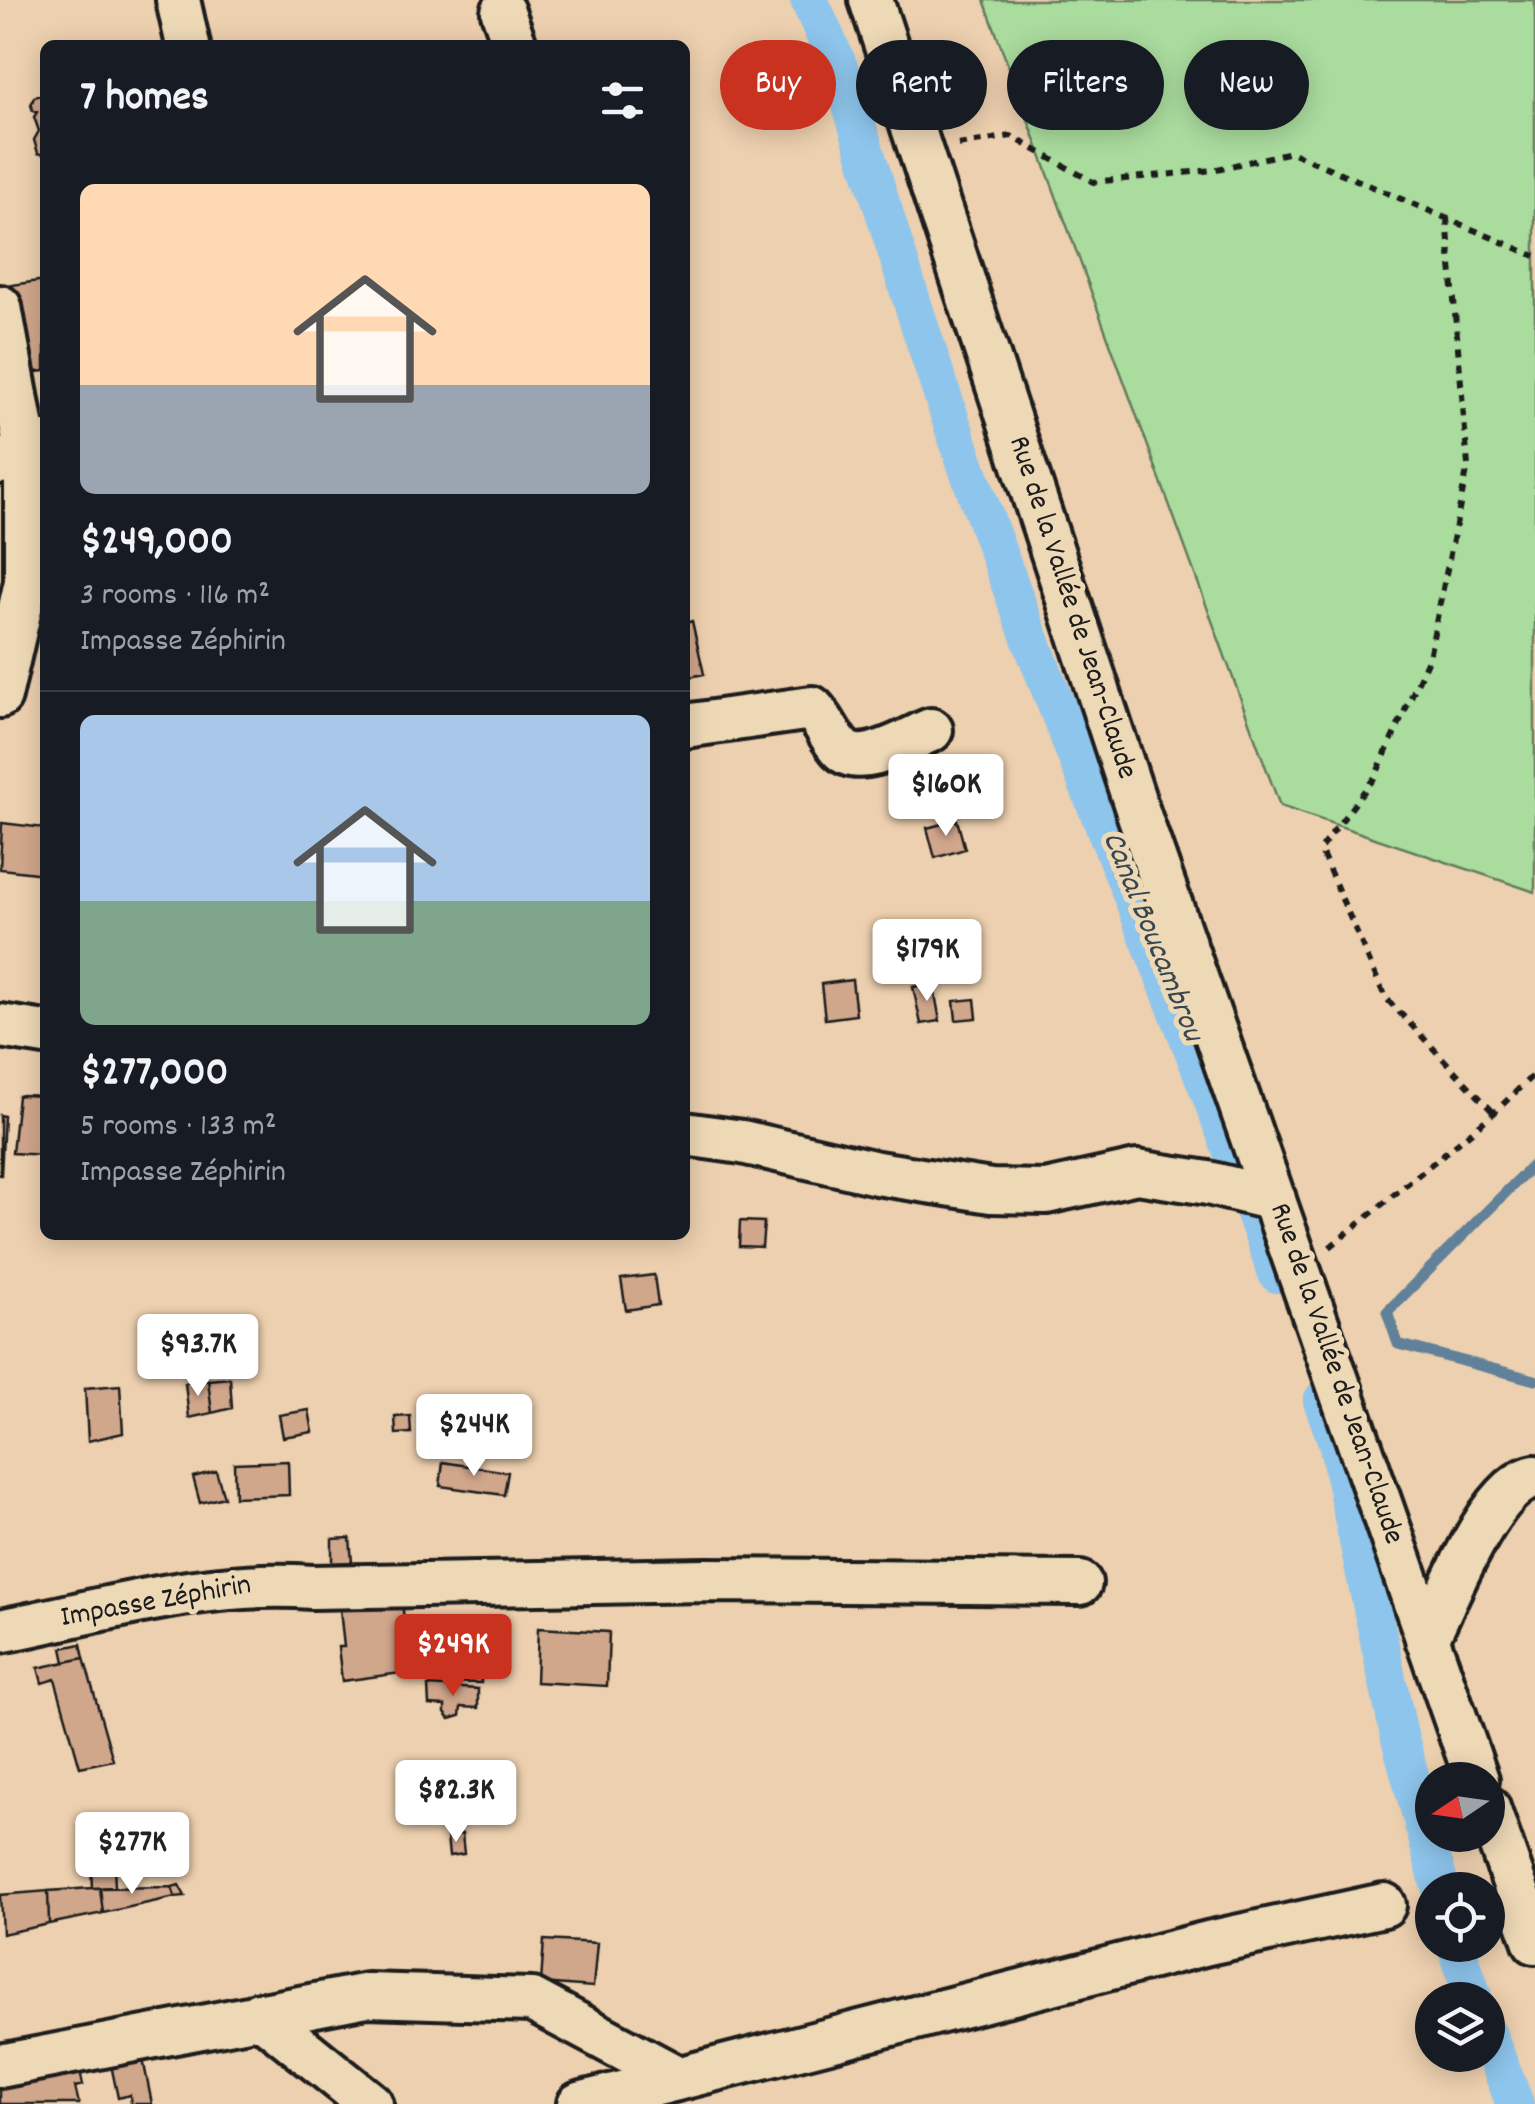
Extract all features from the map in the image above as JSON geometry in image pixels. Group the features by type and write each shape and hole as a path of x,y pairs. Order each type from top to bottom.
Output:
{"street":[{"path":"178,0 187,40"},
{"name":"Rue de la Vallée de Jean-Claude","path":"871,0 1139,815 1471,1762"},
{"path":"0,307 24,452 26,582 18,668"},
{"path":"690,725 812,708 837,744 846,754 856,757 931,730"},
{"path":"0,1026 40,1032"},
{"path":"690,1135 742,1142 877,1173 991,1191 1046,1192 1137,1172 1274,1198"},
{"path":"1427,1639 1490,1513 1522,1479 1535,1477"},
{"name":"Impasse Zéphirin","path":"0,1631 159,1598 262,1584 312,1588 705,1580 1080,1583"},
{"path":"1503,1852 1535,1942"},
{"path":"579,2104 949,2012 1208,1942 1384,1905"},
{"path":"0,2066 367,1994 532,2000 676,2077"},
{"path":"259,2014 372,2104"}],"path":[{"path":"922,151 1012,136 1093,182 1212,170 1291,152 1535,256"},
{"path":"1447,218 1468,466 1429,656 1374,778 1320,849 1386,997 1494,1112"},
{"path":"1299,1272 1535,1074"}],"green space":[{"path":"984,0 1535,0 1535,892 1280,806 1032,130 1164,130 1164,40 1007,40 1007,63"}],"building":[{"path":"40,95 40,154 34,140 39,131 34,117 37,112 31,105 34,97"},
{"path":"40,281 40,372 25,373 12,285"},
{"path":"690,622 704,674 690,677"},
{"path":"957,820 965,849 935,858 927,828"},
{"path":"2,823 40,827 40,873 0,869"},
{"path":"852,980 856,1015 825,1019 821,984"},
{"path":"933,983 940,1021 921,1024 913,987"},
{"path":"975,999 977,1018 956,1020 954,1001"},
{"path":"18,1096 40,1096 40,1155 12,1153"},
{"path":"0,1115 4,1116 1,1175 0,1175"},
{"path":"740,1221 764,1222 762,1247 739,1246"},
{"path":"654,1275 658,1305 626,1310 621,1279"},
{"path":"229,1358 230,1370 220,1371 219,1359"},
{"path":"230,1378 232,1408 212,1413 208,1380"},
{"path":"208,1380 212,1413 189,1418 185,1383"},
{"path":"120,1385 123,1433 88,1441 85,1388"},
{"path":"309,1410 313,1432 283,1437 279,1415"},
{"path":"410,1416 411,1433 396,1434 395,1417"},
{"path":"288,1461 289,1495 235,1497 234,1463"},
{"path":"443,1462 508,1472 504,1495 440,1486"},
{"path":"216,1471 224,1497 200,1503 193,1477"},
{"path":"350,1538 352,1562 332,1563 332,1539"},
{"path":"402,1602 408,1654 399,1655 401,1673 342,1681 338,1647 344,1647 340,1609"},
{"path":"483,1623 484,1643 440,1647 439,1626"},
{"path":"538,1628 609,1632 607,1686 536,1682"},
{"path":"81,1644 84,1658 65,1662 62,1648"},
{"path":"444,1655 481,1656 481,1683 443,1682"},
{"path":"84,1658 113,1760 80,1767 55,1679 42,1683 38,1668"},
{"path":"428,1686 478,1689 478,1708 461,1707 460,1716 450,1719 445,1706 429,1705"},
{"path":"461,1790 462,1807 472,1806 473,1823 446,1825 443,1791"},
{"path":"462,1834 464,1854 449,1856 447,1836"},
{"path":"114,1866 115,1887 92,1888 91,1867"},
{"path":"179,1885 185,1896 175,1897 172,1887"},
{"path":"172,1887 175,1897 103,1913 100,1888"},
{"path":"100,1888 103,1913 49,1924 48,1891"},
{"path":"48,1891 49,1924 2,1934 0,1895"},
{"path":"544,1940 597,1943 593,1987 541,1983"},
{"path":"142,2054 152,2104 131,2104 130,2095 118,2098 110,2060"},
{"path":"78,2062 83,2085 75,2087 79,2104 0,2104 0,2080"}],"waterway":[{"name":"Canal Boucambrou","path":"809,0 839,67 981,506 1277,1274"},
{"path":"1535,1163 1387,1312 1398,1344 1535,1380"},
{"name":"Canal Boucambrou","path":"1322,1401 1337,1442 1399,1735 1436,1872"},
{"name":"Canal Boucambrou","path":"1462,1962 1468,1982"},
{"name":"Canal Boucambrou","path":"1502,2072 1515,2104"}]}
